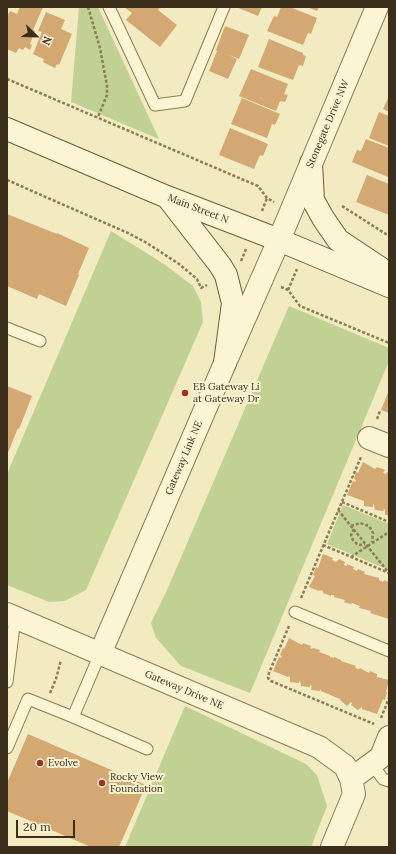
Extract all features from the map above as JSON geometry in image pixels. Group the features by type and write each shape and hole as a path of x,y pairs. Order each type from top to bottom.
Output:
{"street":[{"name":"Stonegate Drive NW","path":"279,240 376,7"},
{"name":"Main Street N","path":"7,129 167,197 279,240 389,286"},
{"path":"311,163 313,200 326,224 338,240 389,274"},
{"path":"167,197 220,265 226,275 233,303 224,363"},
{"name":"Gateway Link NE","path":"100,654 224,363 279,240"},
{"path":"369,438 389,446"},
{"name":"Gateway Drive NE","path":"11,616 319,747 345,766 351,779 354,794 332,847"},
{"path":"351,779 381,757 382,727"}],"lane":[{"path":"109,7 155,105 185,101 224,7"},
{"path":"7,328 40,341"},
{"path":"295,612 389,651"},
{"path":"7,682 11,616"},
{"path":"73,717 100,654"},
{"path":"7,748 28,699 147,749"},
{"path":"372,764 382,778 389,781"}],"path":[{"path":"88,7 100,48 107,86 107,95 98,118"},
{"path":"7,79 258,186 268,198"},
{"path":"7,180 128,233 147,243 179,264 198,279 201,288"},
{"path":"342,206 389,236"},
{"path":"288,290 300,306 389,343"},
{"path":"380,411 268,678 271,681 382,727 389,698"},
{"path":"342,502 389,522"},
{"path":"338,510 389,573"},
{"path":"352,528 360,523 369,526 373,533 372,543"},
{"path":"352,528 353,540 360,545 366,545"},
{"path":"350,557 366,545 372,543 389,532"},
{"path":"324,545 389,573"},
{"path":"45,705 56,679 63,654"}],"green space":[{"path":"79,7 98,7 159,139 71,102"},
{"path":"111,231 164,264 193,286 201,302 203,322 86,590 65,601 49,602 7,585 7,474"},
{"path":"289,306 389,348 389,361 250,693 181,666 156,638 151,623 167,590"},
{"path":"343,505 389,524 389,570 327,544"},
{"path":"185,706 306,764 317,775 327,806 311,847 125,847"}],"building":[{"path":"20,7 43,7 33,30 35,31 30,44 32,45 30,50 25,47 23,50 19,48 16,53 7,49 7,17 10,11 17,14"},
{"path":"124,7 160,7 158,10 177,25 160,47 126,20 132,13"},
{"path":"236,7 262,7 258,16"},
{"path":"281,7 290,7 317,18 311,34 308,33 303,45 267,31 274,16 277,17"},
{"path":"307,7 319,7 317,11"},
{"path":"46,12 65,20 61,29 72,34 59,65 57,64 55,68 43,62 44,59 33,54 42,32 38,31"},
{"path":"225,26 249,35 239,59 227,54 237,59 228,79 209,71"},
{"path":"269,39 303,53 303,55 306,56 303,66 299,65 293,80 258,67"},
{"path":"251,69 288,84 284,94 288,95 285,102 280,101 276,111 239,96"},
{"path":"389,96 389,112 383,109"},
{"path":"242,98 280,114 275,125 272,124 267,138 231,124"},
{"path":"379,112 389,116 389,146 369,138"},
{"path":"230,128 268,144 263,156 260,155 254,169 219,155"},
{"path":"366,139 389,148 388,177 352,162 357,150 361,151"},
{"path":"367,175 389,184 389,215 356,202"},
{"path":"7,214 57,233 89,248 66,306 39,294 37,299 7,286"},
{"path":"7,386 32,396 7,455"},
{"path":"389,390 389,413 381,410"},
{"path":"363,462 375,469 377,467 385,470 383,473 389,473 389,515 385,515 384,509 383,511 375,510 373,504 373,507 364,506 364,501 347,495 353,481 355,482 356,480 354,479 356,472 358,473"},
{"path":"323,554 333,558 332,560 336,562 339,559 345,562 344,565 347,566 347,564 354,567 353,569 357,571 358,569 365,572 364,574 379,578 379,580 383,582 384,580 389,582 389,619 370,613 371,611 359,608 360,606 344,602 345,600 334,597 334,595 331,596 323,593 323,591 309,587 315,576 313,575 316,567 318,568"},
{"path":"289,638 302,645 303,643 311,646 310,648 312,649 320,650 319,652 330,657 334,657 356,666 355,668 360,668 369,673 370,671 377,674 377,677 389,680 385,700 383,699 377,714 362,709 362,707 358,710 351,705 351,702 347,706 340,700 341,698 340,699 321,691 320,689 320,691 311,690 312,686 310,685 310,687 301,686 300,680 299,683 290,682 290,677 273,671 279,657 281,658 282,656 280,655"},
{"path":"28,734 146,785 119,847 91,847 7,811 7,783"}],"place":[{"name":"EB Gateway Li at Gateway Dr","path":"185,393"},
{"name":"Evolve","path":"40,763"},
{"name":"Rocky View Foundation","path":"102,783"}]}
